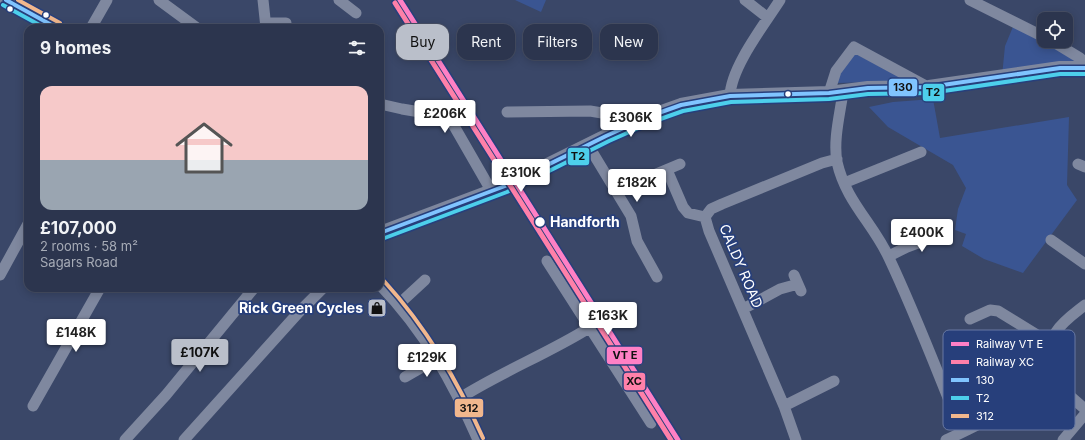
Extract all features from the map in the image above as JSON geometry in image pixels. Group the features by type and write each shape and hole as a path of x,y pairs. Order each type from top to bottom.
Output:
{"main road":[{"path":"6,0 50,24"},
{"path":"384,232 496,190 625,127 681,105 730,96 829,93 868,88 929,87 1060,68 1085,68"}],"street":[{"path":"93,24 107,0"},
{"path":"159,0 192,24"},
{"path":"263,0 266,24"},
{"path":"339,0 356,13"},
{"path":"745,0 768,18"},
{"path":"730,96 731,83 736,72 780,0"},
{"path":"970,0 1037,34"},
{"path":"279,24 286,23"},
{"path":"829,93 836,71 854,47 929,87"},
{"path":"1064,48 1080,58 1085,63"},
{"path":"843,92 836,141 837,159 844,183 850,197 889,256 943,386"},
{"path":"384,105 402,110 444,116 450,119 496,190"},
{"path":"506,112 603,112 620,116 625,127"},
{"path":"588,144 631,216 636,237 657,277"},
{"path":"844,183 921,152"},
{"name":"CALDY ROAD","path":"796,440 784,406 709,231 705,217 711,209 722,204 822,163 837,159"},
{"path":"637,182 680,164"},
{"path":"667,170 683,207 688,214 705,217"},
{"path":"0,274 24,231"},
{"path":"889,256 907,247 947,232"},
{"path":"1051,240 1085,264"},
{"path":"547,261 651,423"},
{"path":"399,304 425,280"},
{"path":"743,309 775,292 798,283"},
{"path":"384,289 399,304 438,358 460,398 478,440"},
{"path":"33,406 98,292"},
{"path":"125,440 166,395 251,292"},
{"path":"184,440 298,312 318,292"},
{"path":"1058,330 1062,324 1085,305"},
{"path":"970,319 990,310 998,311 1029,330"},
{"path":"460,398 483,384 560,346 589,328"},
{"path":"405,377 438,358"},
{"path":"784,406 834,381"},
{"path":"1075,399 1085,409"},
{"path":"1075,426 1085,414"},
{"path":"946,440 966,430"},
{"path":"1063,440 1071,430"}],"shaded area":[{"path":"515,0 546,0 541,12"},
{"path":"1015,22 1037,33 1037,48 1062,48 1085,63 1002,76 1005,46"},
{"path":"854,53 908,81 837,83 837,77"},
{"path":"933,99 940,138 1069,117 1067,185 1077,200 1023,273 984,259 962,246 966,234 955,230 958,209 966,188 953,165 888,127 869,107 893,102"}],"transit line":[{"name":"130","path":"6,0 50,24"},
{"name":"312","path":"18,0 60,23"},
{"path":"400,0 678,440"},
{"name":"T2","path":"3,5 38,24"},
{"name":"130","path":"384,231 505,186 606,136 650,116 681,105 730,96 829,93 868,88 929,87 1060,68 1085,68"},
{"name":"T2","path":"384,238 507,192 609,141 652,122 683,111 731,102 829,99 868,94 930,93 1060,74 1085,74"},
{"name":"312","path":"384,281 414,317 440,355 463,396 483,438"}],"rail line":[{"name":"XC","path":"395,3 671,440"}],"place":[{"name":"Handforth","path":"540,222"},
{"name":"Rick Green Cycles","path":"377,308"}]}
